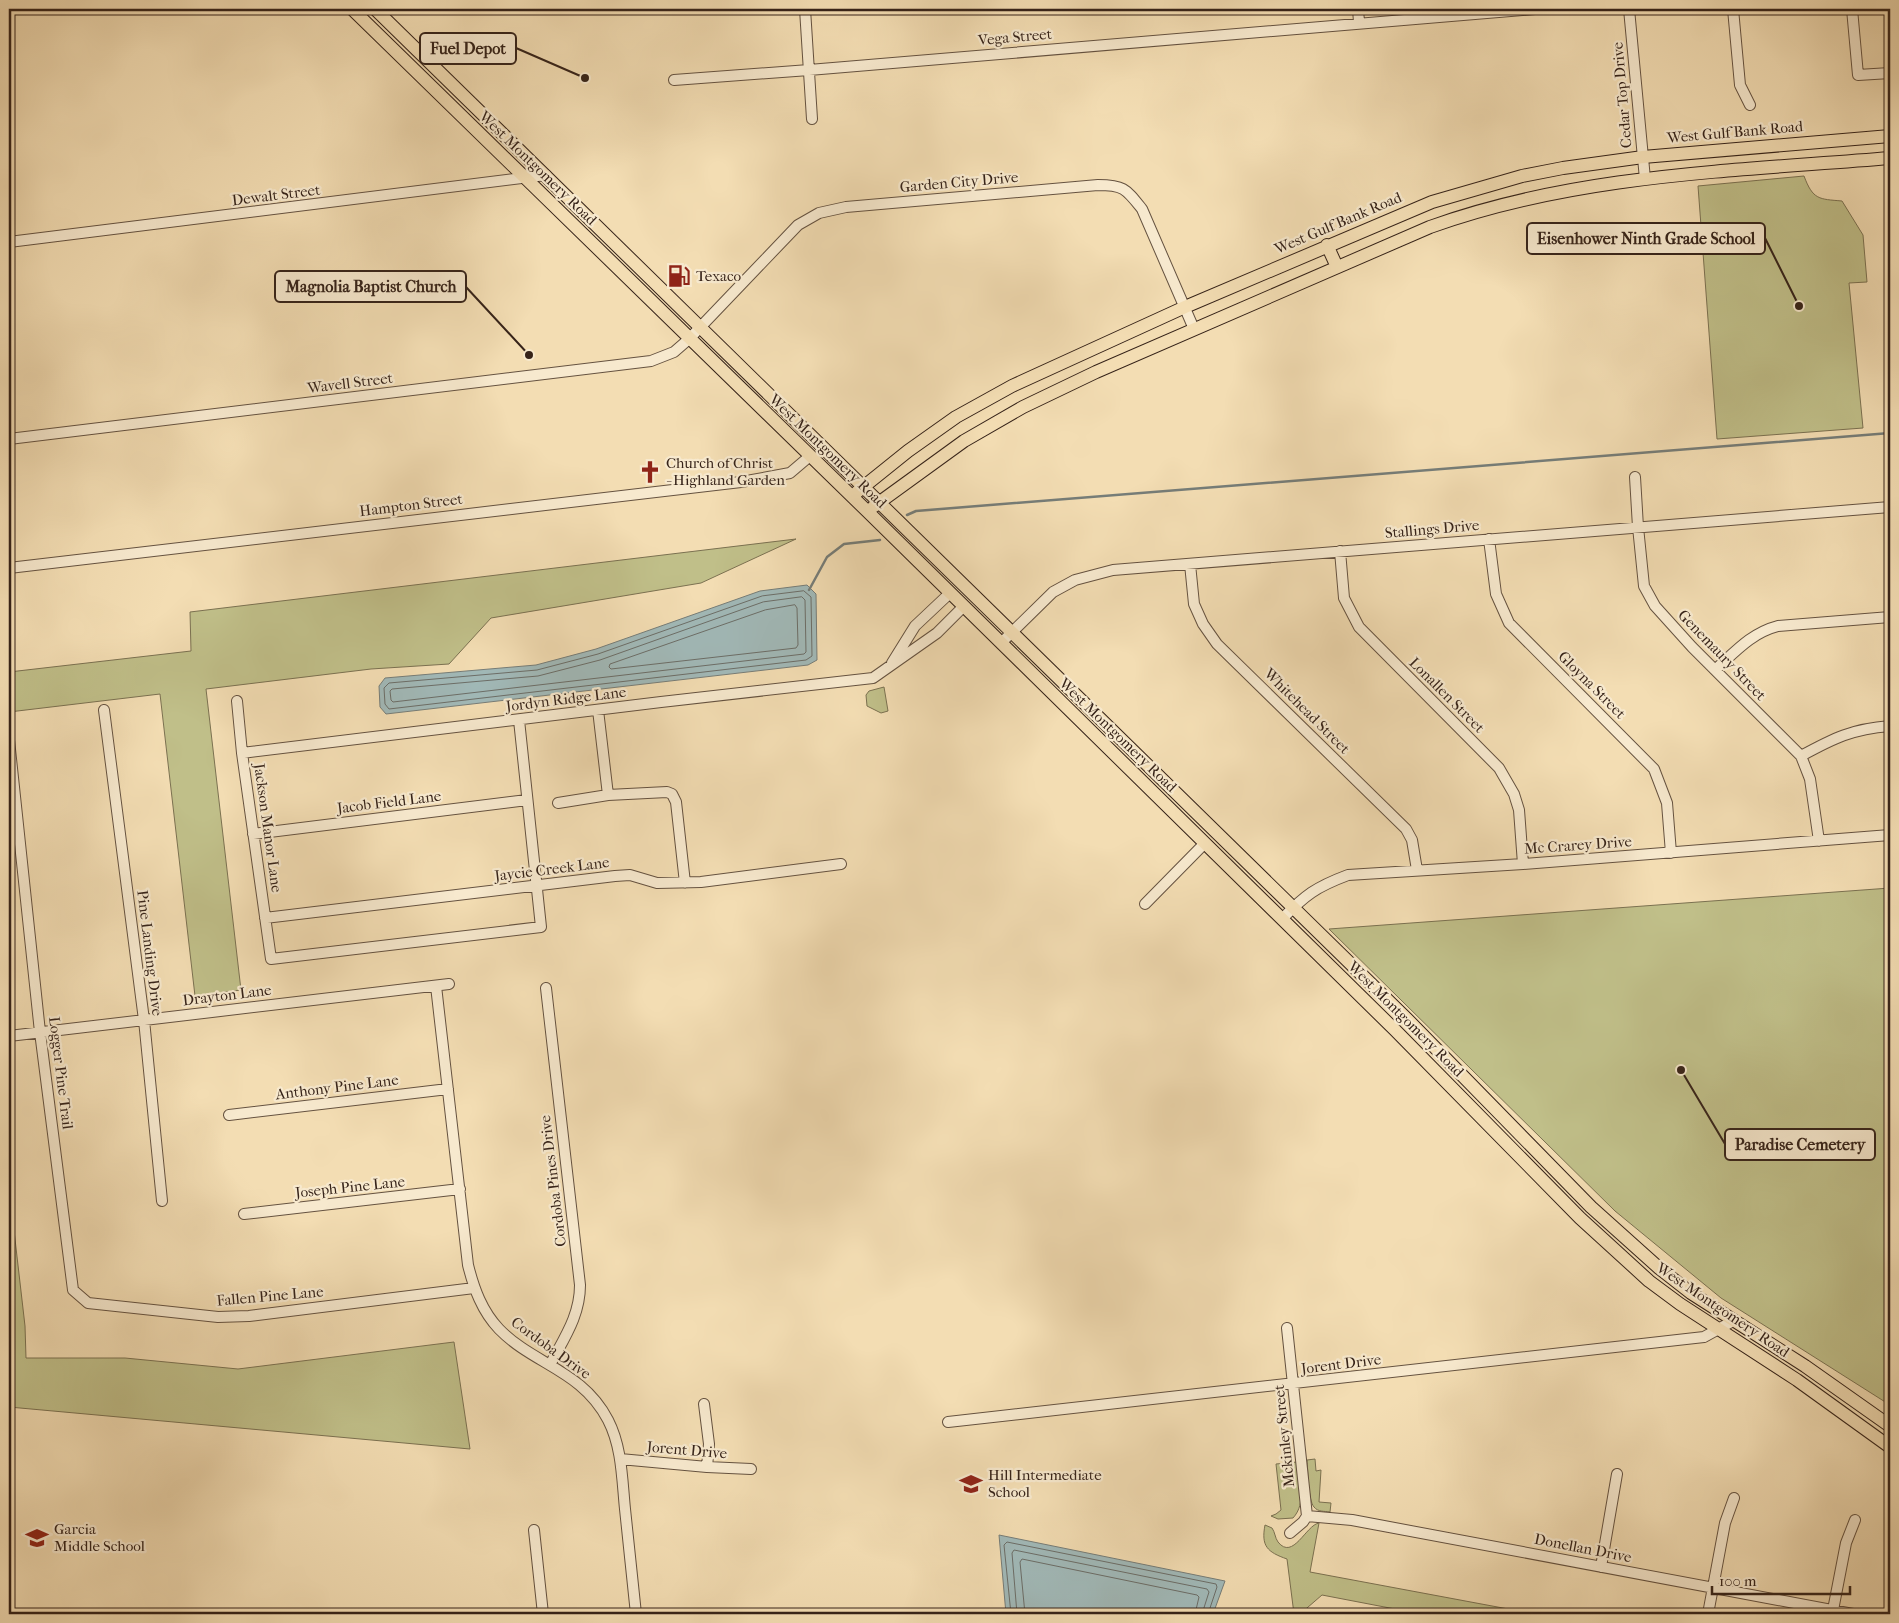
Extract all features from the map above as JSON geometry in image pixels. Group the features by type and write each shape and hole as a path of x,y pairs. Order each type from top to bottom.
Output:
{"main road":[{"name":"West Montgomery Road","path":"352,9 867,511 1395,1030 1580,1218 1649,1280 1718,1329 1797,1380 1890,1447"},
{"name":"West Montgomery Road","path":"375,9 1407,1019 1591,1207 1659,1268 1691,1293 1805,1366 1890,1426"},
{"name":"West Gulf Bank Road","path":"852,497 908,450 956,417 1012,386 1185,307 1408,210 1480,187 1563,168 1643,157 1890,136"},
{"path":"1812,142 1814,165"},
{"path":"867,511 964,441 1023,407 1096,372 1430,227 1486,208 1564,190 1645,179 1890,158"},
{"path":"1480,187 1486,208"},
{"path":"1327,245 1337,267"},
{"path":"1012,386 1023,407"}],"street":[{"path":"805,9 812,118"},
{"path":"1358,9 1359,22"},
{"name":"Vega Street","path":"674,80 1359,22 1535,9"},
{"name":"Cedar Top Drive","path":"1629,9 1645,179"},
{"path":"1733,9 1740,85 1750,105"},
{"path":"1852,9 1858,75 1890,73"},
{"name":"Dewalt Street","path":"9,242 546,175"},
{"name":"Garden City Drive","path":"689,338 798,225 819,213 846,208 1098,185 1118,185 1142,209 1194,329"},
{"name":"Wavell Street","path":"9,439 651,361 674,352 689,338"},
{"name":"Hampton Street","path":"9,568 741,482 790,473 810,456"},
{"name":"Genemaury Street","path":"1635,477 1644,586 1655,606 1800,756 1812,789 1819,841"},
{"name":"Stallings Drive","path":"1001,643 1053,592 1075,580 1113,570 1890,507"},
{"name":"Gloyna Street","path":"1489,539 1496,594 1509,623 1654,769 1667,803 1671,853"},
{"name":"Lonallen Street","path":"1340,551 1344,598 1358,627 1499,768 1514,794 1519,810 1523,864"},
{"name":"Whitehead Street","path":"1190,564 1194,604 1203,624 1217,644 1406,829 1412,840 1417,870"},
{"path":"890,667 915,626 950,594"},
{"name":"Jordyn Ridge Lane","path":"242,753 873,678 937,634 964,606"},
{"path":"1715,670 1752,636 1764,630 1778,626 1890,617"},
{"name":"Jackson Manor Lane","path":"237,701 242,753 271,959 541,927 537,886"},
{"name":"Pine Landing Drive","path":"104,710 144,1020 162,1201"},
{"path":"598,710 608,796"},
{"path":"520,720 537,886"},
{"path":"1800,756 1833,738 1854,731 1890,726"},
{"name":"Logger Pine Trail","path":"9,740 40,1032 73,1290"},
{"path":"558,803 655,792 672,794 676,802 685,883"},
{"name":"Jacob Field Lane","path":"254,834 527,800"},
{"name":"Mc Crarey Drive","path":"1282,919 1302,898 1324,884 1348,876 1890,835"},
{"path":"1145,904 1205,844"},
{"name":"Jaycie Creek Lane","path":"265,918 630,875 657,883 685,883 724,880 841,864"},
{"name":"Drayton Lane","path":"9,1036 449,984"},
{"name":"Cordoba Drive","path":"436,986 468,1265 474,1288 487,1314 499,1329 514,1342 583,1387 608,1420 620,1459 636,1614"},
{"name":"Cordoba Pines Drive","path":"546,988 580,1285 580,1300 577,1314 550,1364"},
{"name":"Anthony Pine Lane","path":"229,1115 448,1089"},
{"name":"Joseph Pine Lane","path":"244,1214 460,1189"},
{"name":"Fallen Pine Lane","path":"73,1290 88,1303 218,1317 249,1316 474,1288"},
{"name":"Jorent Drive","path":"948,1422 1704,1337 1733,1321"},
{"name":"Mckinley Street","path":"1287,1328 1307,1516"},
{"path":"704,1404 709,1444 707,1467"},
{"name":"Jorent Drive","path":"620,1459 751,1470"},
{"path":"1601,1566 1617,1474"},
{"path":"1708,1614 1725,1523 1734,1498"},
{"path":"1290,1533 1304,1522 1307,1516"},
{"name":"Donellan Drive","path":"1307,1516 1352,1520 1853,1614"},
{"path":"1833,1610 1846,1543 1855,1520"},
{"path":"534,1530 543,1614"}],"shaded area":[{"path":"1804,176 1811,190 1818,197 1842,201 1863,235 1867,282 1849,283 1863,428 1717,439 1698,186"},
{"path":"796,539 701,583 491,618 449,664 371,669 206,689 241,990 195,996 160,694 9,712 9,672 191,651 190,612"},
{"path":"884,687 888,711 881,713 867,706 866,695 869,691"},
{"path":"1890,888 1890,1405 1721,1298 1615,1211 1329,929"},
{"path":"9,1187 25,1326 26,1358 125,1358 238,1369 454,1342 470,1449 9,1407"},
{"path":"1315,1459 1316,1471 1321,1470 1319,1502 1331,1503 1330,1512 1316,1509 1312,1503 1307,1460"},
{"path":"1297,1462 1301,1491 1300,1505 1293,1518 1278,1519 1271,1516 1281,1510 1276,1464"},
{"path":"1319,1523 1310,1572 1535,1614 1421,1614 1322,1595 1300,1614 1294,1614 1287,1559 1270,1551 1267,1547 1264,1538 1265,1525 1272,1528 1278,1542 1284,1547 1289,1547 1294,1545 1314,1525"}],"water":[{"path":"807,585 816,594 817,660 808,665 386,714 380,707 379,686 385,678 536,665 596,649 760,591"},
{"path":"999,1535 1225,1581 1213,1614 1006,1614"}],"waterway":[{"path":"907,515 916,511 1890,433"},
{"path":"809,590 827,557 844,544 880,540"}],"place":[{"name":"Fuel Depot","path":"585,78"},
{"name":"Texaco","path":"679,276"},
{"name":"Eisenhower Ninth Grade School","path":"1799,306"},
{"name":"Magnolia Baptist Church","path":"529,355"},
{"name":"Church of Christ - Highland Garden","path":"650,472"},
{"name":"Paradise Cemetery","path":"1681,1070"},
{"name":"Hill Intermediate School","path":"971,1484"},
{"name":"Garcia Middle School","path":"37,1538"}]}
